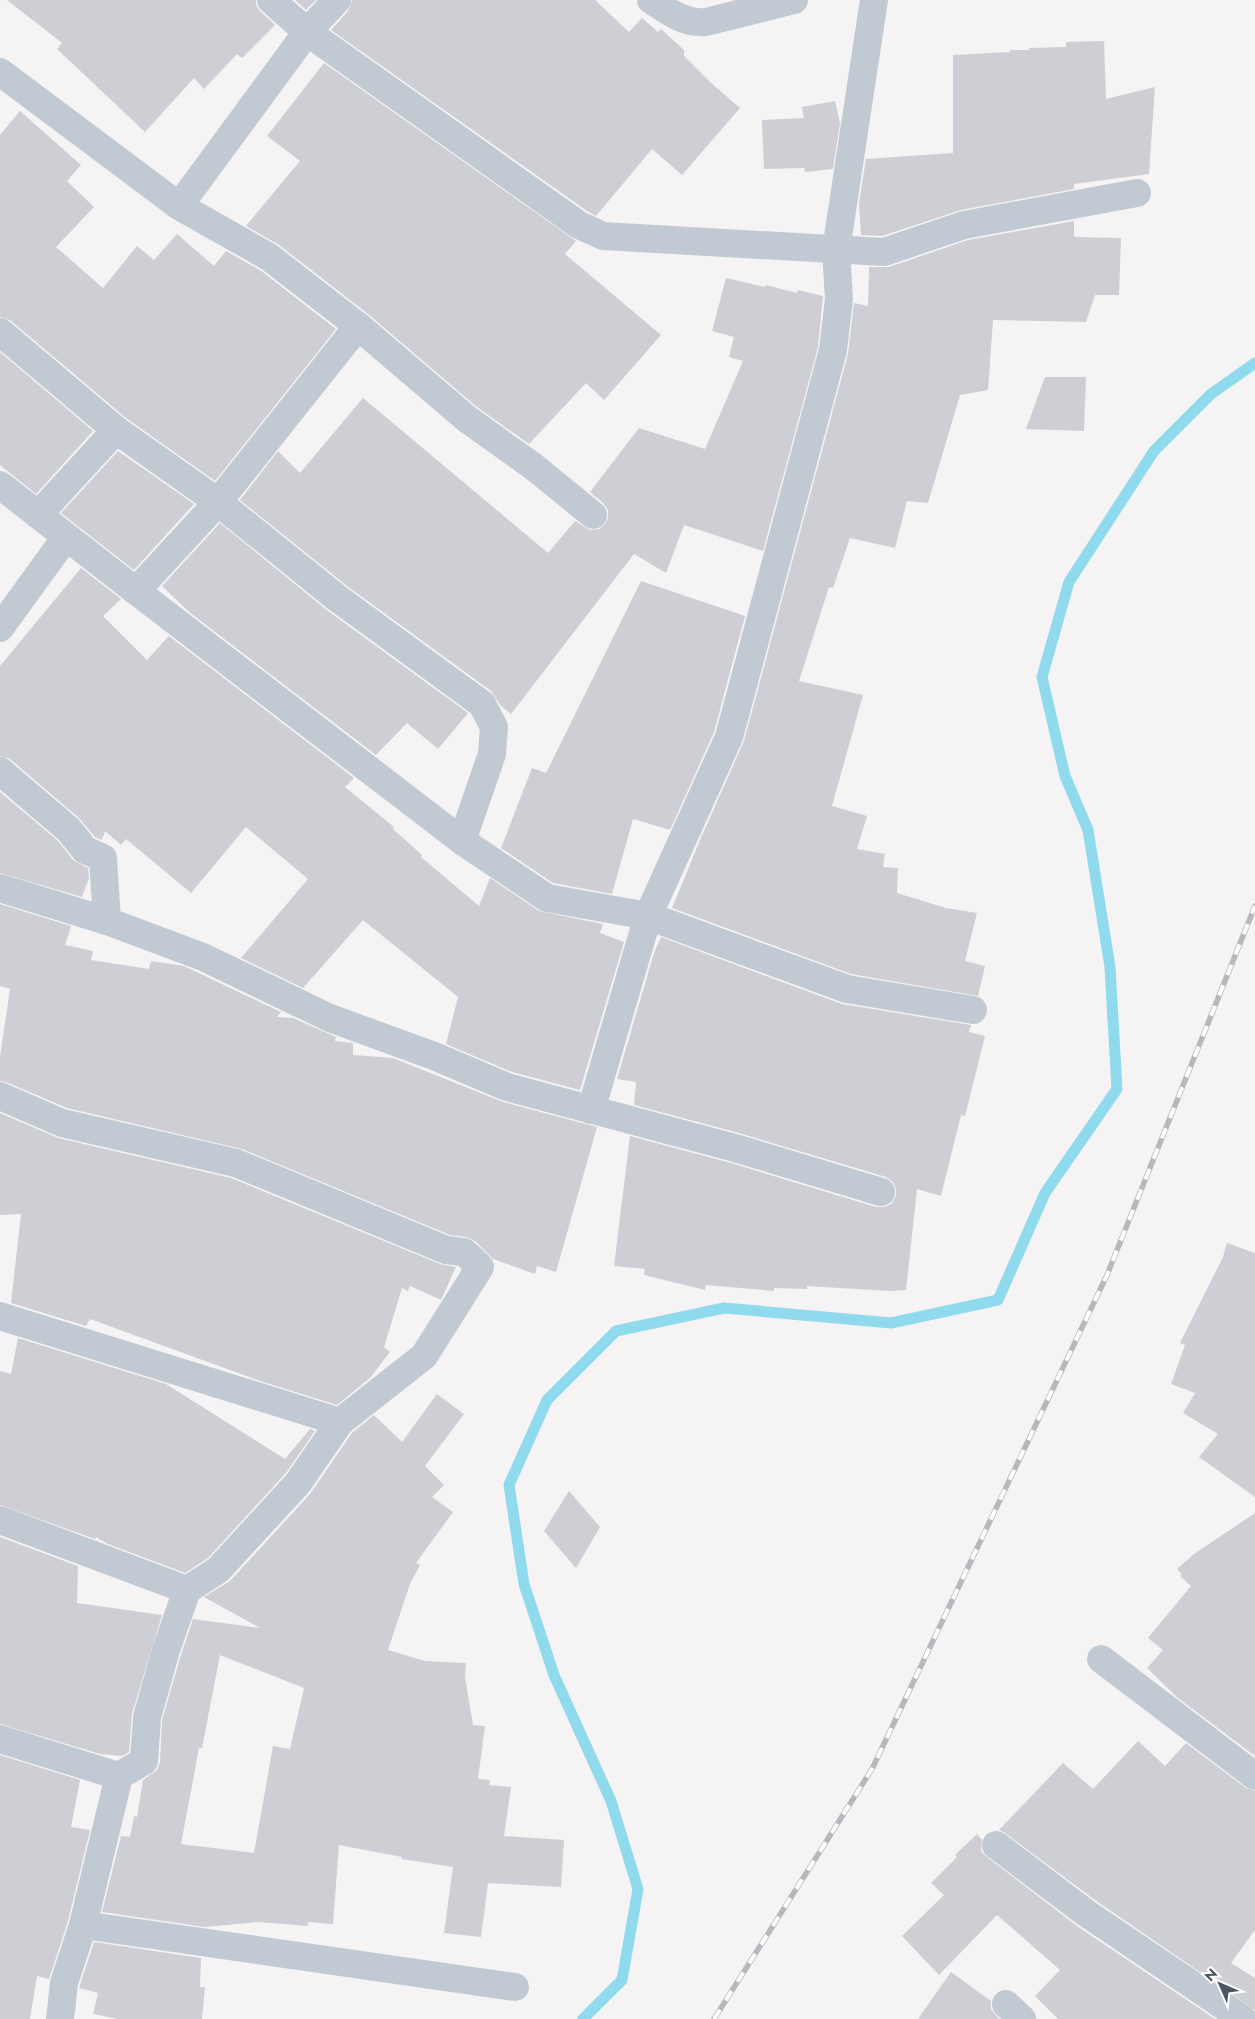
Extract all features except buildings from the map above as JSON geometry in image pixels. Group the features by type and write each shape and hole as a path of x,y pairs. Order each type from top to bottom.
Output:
{"street":[{"path":"271,0 306,32 579,225 602,236 884,252 964,225 1137,194"},
{"path":"179,206 306,32 337,0"},
{"path":"651,0 669,12 695,23 706,22 794,0"},
{"path":"591,1110 648,916 730,737 833,350 839,299 836,250 874,0"},
{"path":"0,72 179,206 269,257 358,326 467,418 534,467 593,515"},
{"path":"136,591 218,502 358,326"},
{"path":"0,332 116,430 218,502 337,598 482,704 494,727 492,754 462,841"},
{"path":"38,515 116,430"},
{"path":"0,485 462,841 547,898 648,916 847,989 973,1010"},
{"path":"0,628 66,537"},
{"path":"0,771 69,830 86,850 103,858 107,921"},
{"path":"0,888 107,921 202,957 330,1018 434,1056 507,1087 735,1148 881,1192"},
{"path":"0,1096 62,1123 236,1163 446,1250 464,1252 480,1267 424,1356 340,1422 298,1484 218,1570 187,1590 166,1650 147,1717 144,1761 119,1776 83,1924 64,1983 60,2019"},
{"path":"0,1316 340,1422"},
{"path":"0,1520 187,1590"},
{"path":"1102,1659 1255,1776"},
{"path":"0,1739 119,1776"},
{"path":"996,1845 1086,1913 1243,2019"},
{"path":"83,1924 515,1987"}],"waterway":[{"path":"583,2019 622,1980 638,1889 611,1801 554,1675 524,1584 509,1485 547,1400 616,1331 724,1308 891,1323 998,1300 1045,1193 1117,1089 1110,967 1088,830 1065,776 1042,677 1069,582 1154,451 1211,394 1255,363"}],"railway":[{"path":"714,2019 872,1769 1107,1275 1255,906"}]}
